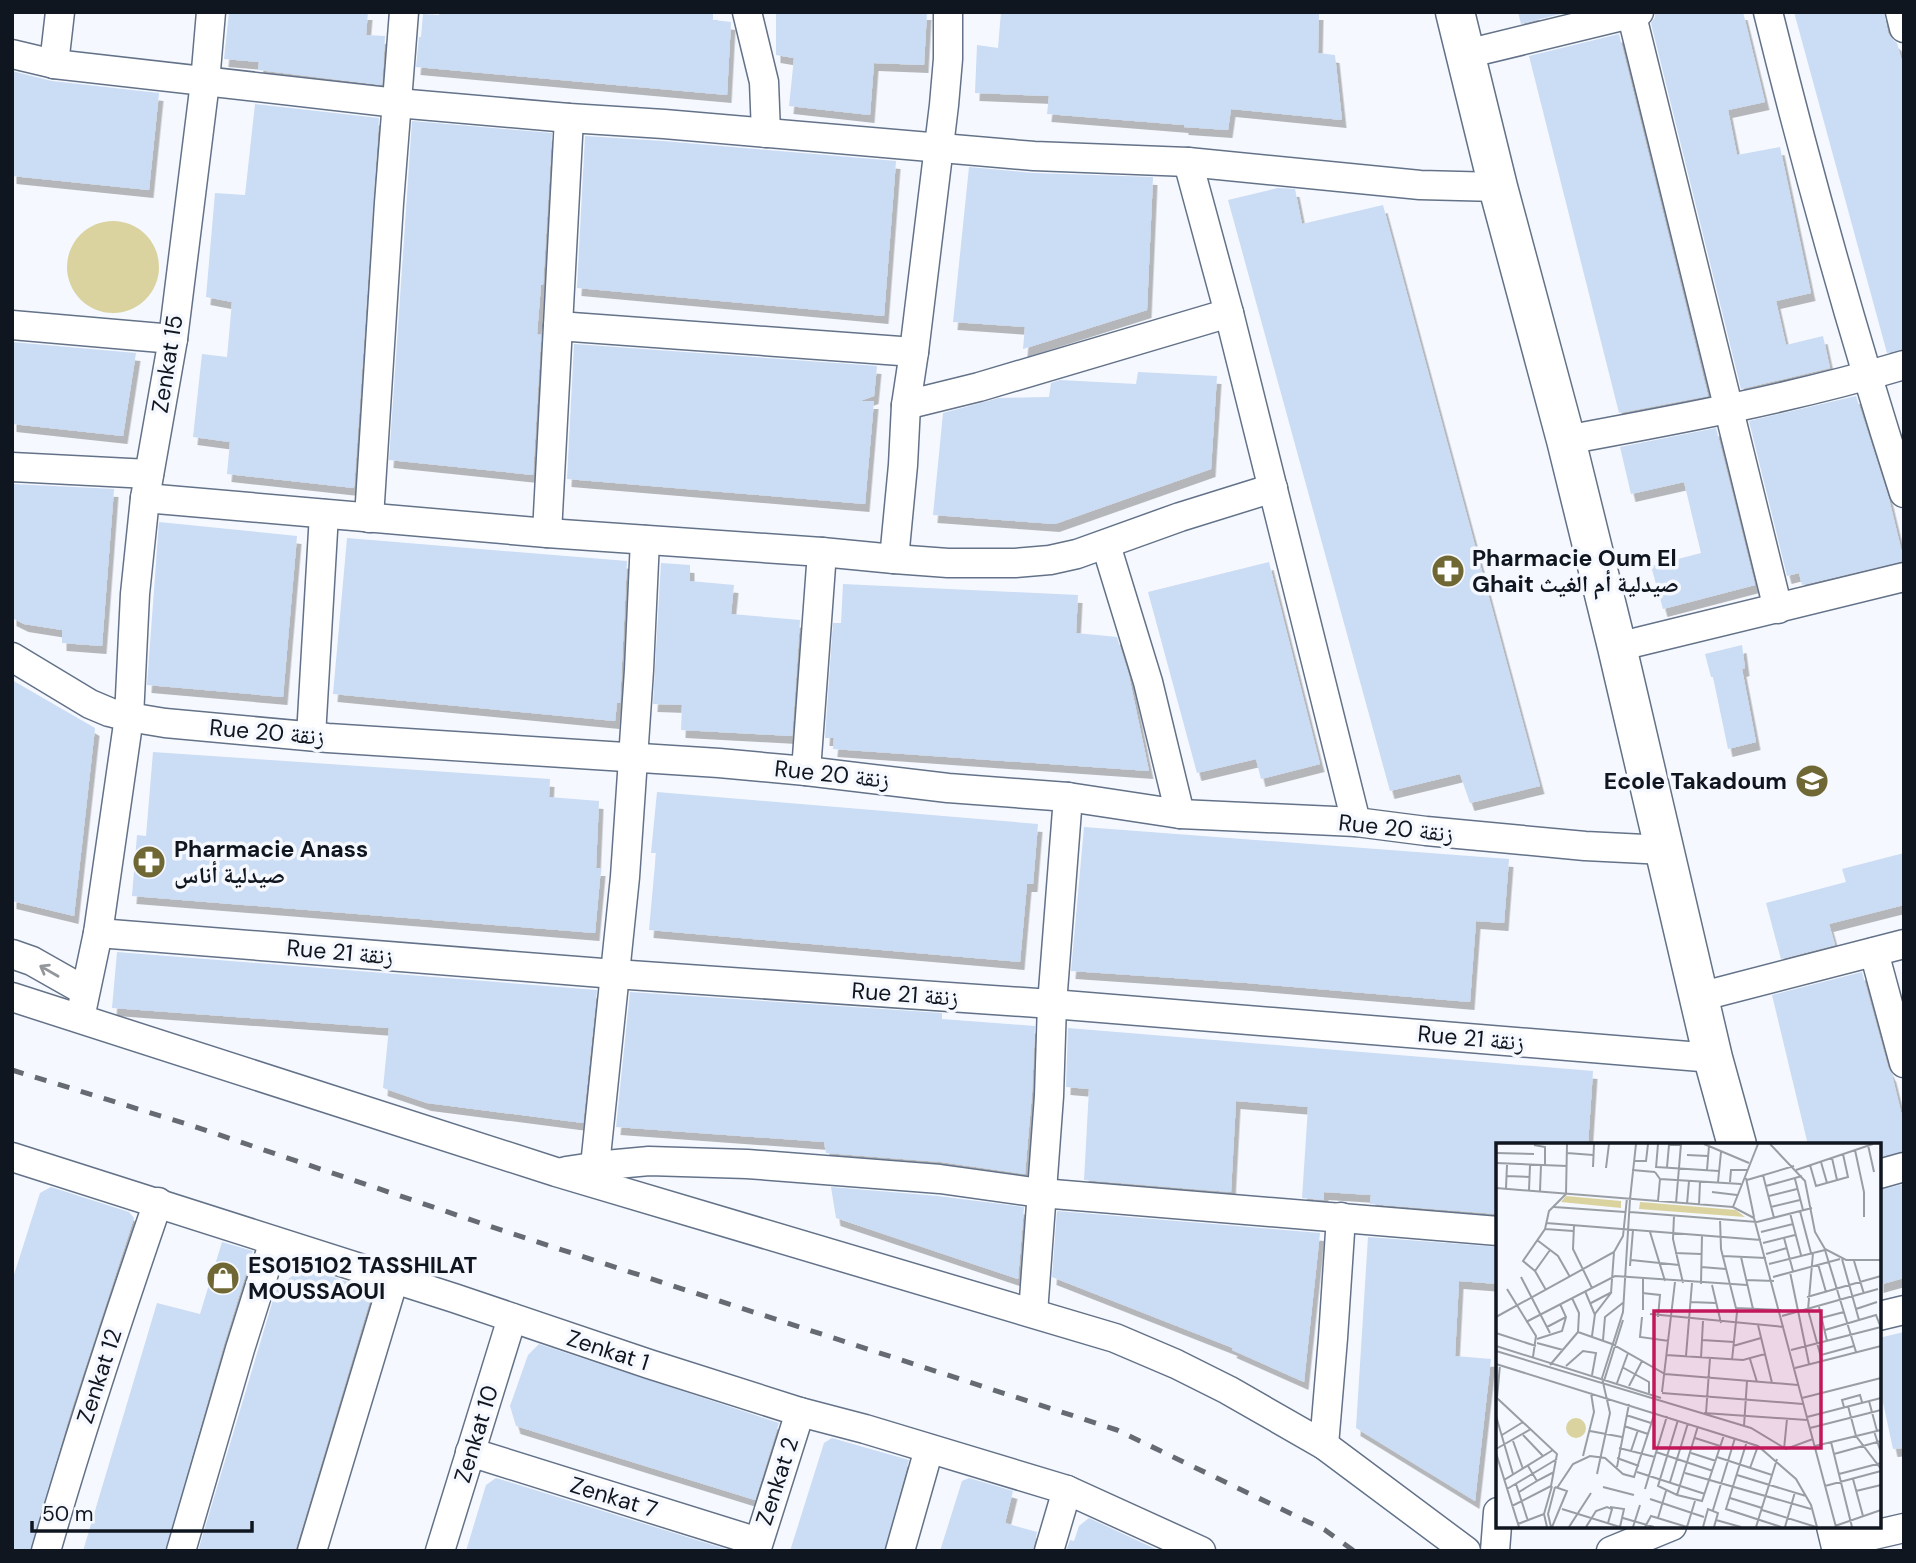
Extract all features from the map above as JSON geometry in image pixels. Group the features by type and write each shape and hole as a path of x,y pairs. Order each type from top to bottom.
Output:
{"main road":[{"path":"1455,12 1498,187 1566,440 1713,1058 1736,1143"}],"street":[{"path":"54,64 60,12"},
{"name":"Zenkat 15","path":"82,1005 98,933 129,717 135,594 147,486 173,339 205,82 211,12"},
{"path":"369,518 404,12"},
{"path":"747,12 764,82 766,132"},
{"path":"894,559 906,405 940,148 948,59 948,12"},
{"path":"1768,12 1793,115 1866,376 1904,493"},
{"path":"1900,12 1904,27"},
{"path":"1466,54 1634,13 1677,202 1778,609"},
{"path":"12,54 54,64 397,103 1034,156 1188,162 1420,185 1498,187"},
{"path":"547,533 569,118"},
{"path":"1188,162 1229,313 1356,822"},
{"path":"906,405 992,383 1229,313"},
{"path":"12,325 173,339"},
{"path":"558,326 914,352"},
{"path":"1566,440 1730,409 1904,365"},
{"path":"12,467 324,514 948,563 1015,563 1077,554 1180,517 1273,488"},
{"path":"311,736 324,514"},
{"path":"595,1166 625,877 645,540"},
{"path":"1105,545 1148,682 1180,814"},
{"path":"806,771 822,552"},
{"path":"1617,647 1904,577"},
{"name":"Rue 20 زنقة","path":"12,657 90,704 109,712 165,723 580,755 633,756 806,771 948,788 1068,797 1180,814 1356,822 1585,846 1665,850"},
{"path":"1033,1313 1068,797"},
{"name":"Rue 21 زنقة","path":"98,933 615,974 1052,1004 1713,1058"},
{"path":"1699,997 1904,944"},
{"path":"1874,951 1904,1063"},
{"path":"12,954 32,961 82,1005"},
{"path":"12,997 82,1005 556,1172 1115,1338 1228,1390 1324,1445 1466,1551"},
{"path":"556,1172 649,1161 747,1164 940,1179 1041,1192 1496,1231"},
{"name":"Zenkat 1","path":"15,1164 158,1202 800,1412 1067,1490 1192,1549"},
{"path":"1881,1173 1904,1167"},
{"name":"Zenkat 12","path":"46,1551 75,1451 158,1202"},
{"path":"1324,1445 1342,1217"},
{"path":"181,1551 274,1241"},
{"path":"312,1551 394,1279"},
{"path":"1881,1316 1904,1310"},
{"name":"Zenkat 10","path":"440,1551 512,1318"},
{"name":"Zenkat 2","path":"757,1546 800,1412"},
{"path":"900,1551 929,1449"},
{"name":"Zenkat 7","path":"470,1452 757,1546"},
{"path":"1049,1551 1067,1490"},
{"path":"1495,1551 1497,1528"},
{"path":"1611,1551 1667,1528"},
{"path":"1839,1540 1904,1528"}],"shaded area":[{"path":"113,221 130,225 145,235 155,250 159,267 155,284 145,299 130,309 113,313 96,309 81,299 71,284 67,267 71,250 81,235 96,225"}],"building":[{"path":"229,12 368,12 366,35 385,36 382,85 258,70 259,62 224,59"},
{"path":"439,12 713,12 713,20 731,22 727,95 416,67 423,14 439,15"},
{"path":"776,12 927,12 924,65 874,63 870,115 789,106 794,58 776,55"},
{"path":"1001,12 1319,12 1318,53 1335,55 1342,120 1231,109 1228,130 1184,127 1047,114 1049,96 975,93 977,45 998,48"},
{"path":"1518,12 1568,12 1521,24"},
{"path":"1655,12 1743,12 1765,102 1728,110 1737,155 1780,147 1811,293 1776,301 1786,345 1823,336 1830,368 1741,389 1651,23"},
{"path":"1794,12 1884,12 1888,33 1897,43 1904,69 1904,349 1887,353"},
{"path":"1619,34 1708,396 1619,413 1529,56"},
{"path":"12,71 52,81 159,93 149,190 12,176"},
{"path":"255,104 379,118 354,488 227,474 230,442 193,437 202,354 227,357 232,302 206,297 215,193 245,195"},
{"path":"412,121 552,133 543,285 537,334 541,335 533,475 389,460"},
{"path":"585,136 896,161 884,316 577,288"},
{"path":"969,167 1033,173 1153,177 1147,310 1023,349 1025,327 953,322"},
{"path":"1278,188 1295,189 1302,224 1383,205 1540,786 1470,803 1460,774 1390,791 1228,200"},
{"path":"12,342 136,353 123,436 12,424"},
{"path":"574,344 877,366 874,396 860,401 874,401 865,504 567,479"},
{"path":"1138,372 1217,376 1211,469 1055,524 933,515 943,413 999,398 1049,397 1051,383 1060,380 1136,384"},
{"path":"1856,396 1889,499 1904,561 1802,585 1799,573 1787,576 1749,421"},
{"path":"1716,428 1755,585 1663,609 1651,566 1701,553 1684,482 1631,494 1620,447"},
{"path":"12,484 114,489 102,646 62,643 62,630 24,624 12,618"},
{"path":"159,522 297,536 283,697 147,685"},
{"path":"347,538 627,561 620,703 617,703 615,721 333,694"},
{"path":"1269,562 1320,764 1261,779 1256,759 1197,773 1148,592"},
{"path":"661,563 690,565 690,581 734,585 731,614 800,620 792,736 681,730 682,705 653,704"},
{"path":"843,584 1078,595 1076,633 1117,637 1129,676 1149,771 833,749 834,738 825,738 833,623 841,623"},
{"path":"1742,645 1745,668 1742,669 1756,742 1728,749 1713,677 1705,654"},
{"path":"12,680 95,728 74,916 12,901"},
{"path":"153,752 550,779 549,797 599,801 596,868 601,868 595,933 132,896 137,835 146,836"},
{"path":"657,792 1038,824 1033,884 1027,884 1020,962 649,930 656,853 651,853"},
{"path":"1084,827 1509,859 1504,923 1476,921 1470,1002 1071,971"},
{"path":"1904,853 1904,905 1829,924 1835,945 1781,959 1766,903 1846,882 1842,869"},
{"path":"117,952 597,990 583,1123 427,1103 383,1088 389,1028 112,1008"},
{"path":"1862,972 1904,1124 1904,1151 1881,1157 1881,1143 1808,1143 1772,995"},
{"path":"630,992 942,1013 942,1019 1035,1026 1025,1174 941,1162 826,1153 824,1142 616,1127"},
{"path":"1068,1028 1593,1071 1588,1143 1496,1143 1496,1214 1370,1204 1371,1195 1324,1192 1324,1200 1302,1198 1308,1107 1236,1101 1231,1192 1084,1180 1089,1089 1066,1087"},
{"path":"1904,1184 1904,1278 1881,1284 1881,1190"},
{"path":"51,1187 129,1212 134,1218 70,1414 30,1551 12,1551 12,1281 40,1193"},
{"path":"831,1187 1024,1207 1018,1279 836,1218"},
{"path":"1057,1211 1320,1233 1304,1382 1232,1350 1233,1348 1052,1277"},
{"path":"1368,1237 1496,1247 1496,1284 1459,1281 1455,1356 1491,1359 1475,1501 1356,1428"},
{"path":"222,1242 253,1251 165,1551 83,1551 157,1303 200,1314"},
{"path":"303,1267 373,1290 295,1551 198,1551 278,1283 280,1286"},
{"path":"1904,1332 1904,1448 1893,1449 1881,1393 1881,1338"},
{"path":"539,1344 779,1423 755,1500 516,1426 510,1406 528,1355"},
{"path":"832,1438 909,1460 884,1551 790,1551 824,1443"},
{"path":"496,1478 729,1551 466,1551 486,1485"},
{"path":"969,1478 1013,1491 1005,1523 1037,1532 1033,1551 940,1551 962,1481"},
{"path":"1089,1518 1160,1551 1066,1551 1070,1540 1074,1541 1079,1526"}],"railway":[{"path":"12,1070 193,1126 510,1233 1117,1430 1325,1530 1354,1551"}],"place":[{"name":"Pharmacie Oum El Ghait صيدلية أم الغيث","path":"1448,571"},
{"name":"Ecole Takadoum","path":"1812,781"},
{"name":"Pharmacie Anass صيدلية أناس","path":"149,862"},
{"name":"ES015102 TASSHILAT MOUSSAOUI","path":"223,1278"}]}
